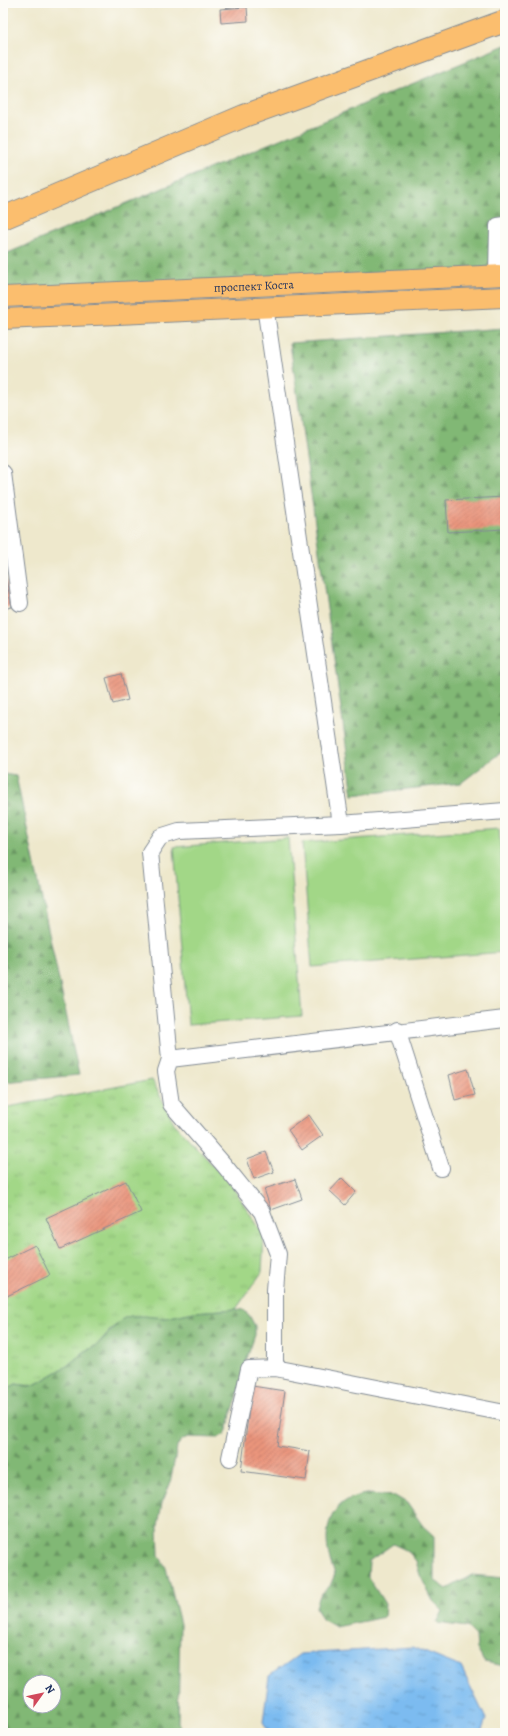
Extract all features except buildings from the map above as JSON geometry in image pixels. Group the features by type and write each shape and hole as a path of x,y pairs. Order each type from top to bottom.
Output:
{"highway":[{"path":"3,218 244,116 505,21"}],"main road":[{"name":"проспект Коста","path":"3,297 501,275"},
{"name":"проспект Коста","path":"3,319 265,306 505,297"}],"street":[{"path":"501,275 498,226 505,226"},
{"path":"265,306 341,824"},
{"path":"3,473 20,604"},
{"path":"275,1368 275,1290 278,1254 262,1212 224,1165 171,1104 166,1071 170,1059 150,852 160,837 179,832 341,824 505,811"},
{"path":"170,1059 397,1030 505,1019"},
{"path":"397,1030 440,1168"},
{"path":"230,1458 250,1369 275,1368 505,1413"}],"green space":[{"path":"505,45 505,271 3,296 3,255"},
{"path":"505,328 505,749 461,783 353,795 290,343"},
{"path":"3,774 16,776 79,1075 3,1082"},
{"path":"499,828 505,904 505,952 312,967 302,843"},
{"path":"288,838 302,1016 188,1025 174,847"},
{"path":"152,1080 174,1123 231,1185 264,1235 262,1272 236,1309 194,1312 165,1318 130,1316 112,1328 97,1345 84,1352 67,1366 36,1384 30,1386 16,1384 3,1391 3,1108"},
{"path":"236,1309 244,1310 249,1315 255,1326 255,1335 245,1364 237,1399 225,1434 218,1438 188,1437 181,1440 177,1447 170,1484 162,1503 158,1526 159,1555 166,1568 180,1624 178,1723 180,1733 3,1733 3,1391 16,1384 30,1386 36,1384 67,1366 84,1352 97,1345 122,1319 130,1316 165,1318 194,1312"},
{"path":"367,1494 395,1496 407,1503 423,1526 434,1536 434,1580 447,1589 472,1575 505,1578 505,1666 484,1662 477,1649 476,1636 467,1627 437,1623 443,1611 433,1601 420,1575 416,1561 408,1551 393,1544 369,1561 368,1577 385,1604 384,1617 336,1627 322,1619 316,1607 320,1595 330,1586 335,1574 330,1561 328,1548 327,1535 329,1523 334,1513 342,1504 353,1497"}],"water":[{"path":"412,1647 461,1667 486,1719 481,1733 270,1733 263,1722 269,1676 300,1654"}]}
